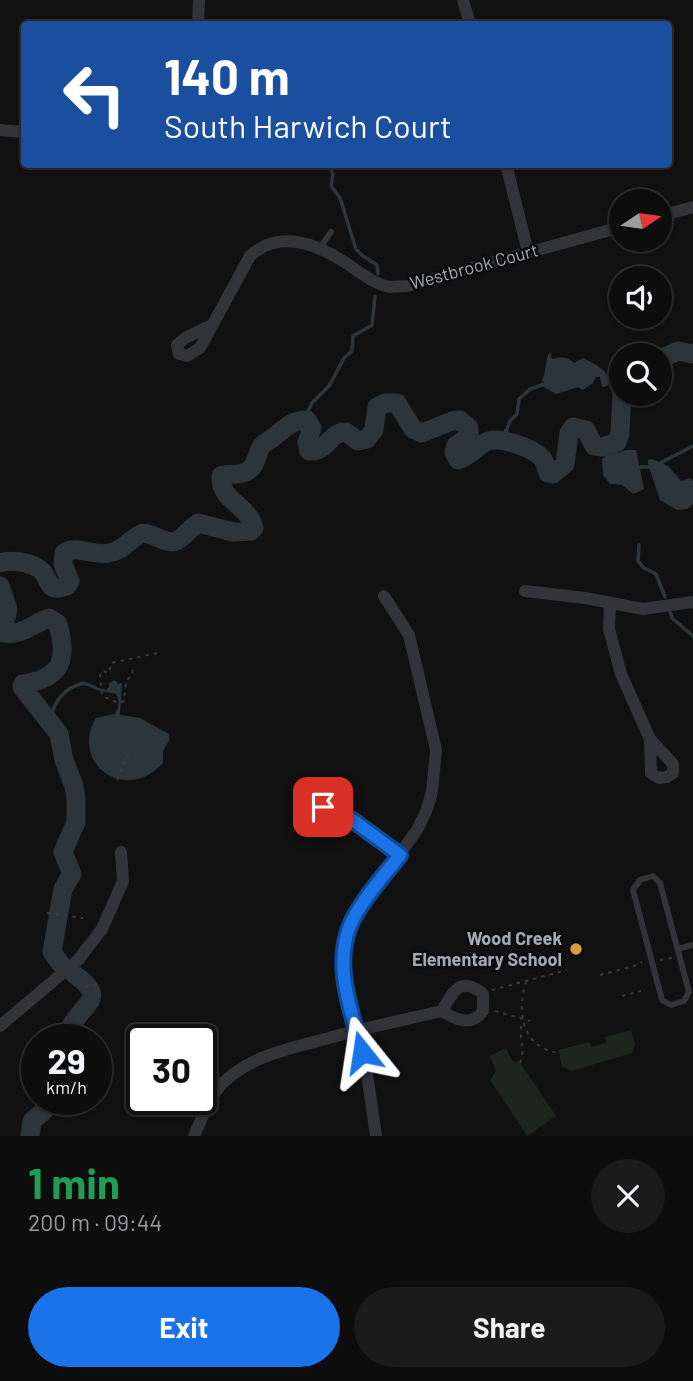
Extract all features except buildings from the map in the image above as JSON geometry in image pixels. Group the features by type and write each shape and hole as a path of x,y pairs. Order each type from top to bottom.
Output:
{"street":[{"path":"198,21 199,0"},
{"path":"463,0 469,21"},
{"path":"0,130 21,132"},
{"path":"507,168 528,252"},
{"path":"672,213 693,207"},
{"name":"Westbrook Court","path":"212,325 250,256 261,246 279,241 294,240 319,249 391,287 407,286 609,230"},
{"path":"525,592 585,598 643,609 693,602"},
{"path":"376,1136 374,1108 347,997 342,959 352,920 417,830 427,809 432,792 436,750 409,635 384,596"},
{"path":"610,603 612,646 650,739"},
{"path":"323,807 347,816 400,855"},
{"path":"0,1026 78,960 102,929 123,881 121,852"},
{"path":"194,1136 215,1092 228,1078 249,1063 277,1052 356,1030 442,1011"}],"lane":[{"path":"319,249 331,232"},
{"path":"653,876 660,883 679,953 689,992 684,1002 671,1005 662,1000 633,890 640,880 653,876"},
{"path":"679,953 693,945"}],"path":[{"path":"504,430 510,432"},
{"path":"132,670 133,674 126,681 126,698 119,703 107,699 101,693 100,674 103,671 109,673 111,663 162,652"},
{"path":"117,780 129,752"},
{"path":"49,913 83,918"},
{"path":"600,975 634,966 642,961 647,964 679,953"},
{"path":"487,991 567,970"},
{"path":"520,1063 522,994 526,981"},
{"path":"85,987 101,983"},
{"path":"622,996 640,991"},
{"path":"491,1010 530,1021"},
{"path":"523,1020 533,1042 541,1048 559,1053"}],"shaded area":[{"path":"550,352 552,359 564,358 574,363 583,358 603,370 609,382 602,387 600,377 596,377 593,383 583,390 578,387 556,394 544,387 542,380"},
{"path":"627,450 636,450 644,489 633,494 622,485 610,484 603,475 602,459"},
{"path":"652,459 668,466 681,481 690,478 693,481 693,504 687,509 677,510 660,500 648,464 648,460"},
{"path":"115,680 118,684 122,683 120,715 140,718 169,734 169,741 163,751 163,763 148,775 133,780 118,779 105,773 90,750 90,735 96,718 115,714 119,704 116,694 96,690 96,687 106,690 109,683"},
{"path":"631,1030 635,1044 632,1053 571,1071 562,1066 558,1050 589,1042 591,1047 606,1043 605,1037"},
{"path":"506,1048 513,1062 519,1061 556,1116 527,1136 490,1080 496,1071 490,1056"}],"waterway":[{"path":"330,168 333,174 331,186 340,198 356,249 377,265 378,274"},
{"path":"304,420 312,403 329,386 344,358 352,351 353,336 372,325 375,296"},
{"path":"672,354 678,351 693,354"},
{"path":"503,440 510,421 517,414 519,399 530,389 545,384"},
{"path":"0,563 14,561 34,566 42,571 51,586 60,588 67,586 70,581 63,564 64,553 69,551 109,553 143,533 172,542 182,538 198,523 233,532 251,531 254,528 251,520 229,497 221,476 248,471 264,444 297,421 307,420 312,428 307,443 309,451 315,450 340,433 346,432 358,441 367,439 374,430 377,407 385,403 397,403 413,429 422,433 460,420 469,428 469,437 456,445 454,452 458,460 486,442 498,440 531,450 543,459 548,473 553,474 565,464 569,433 573,427 586,430 594,446 602,447 617,442 621,406"},
{"path":"609,446 617,455"},
{"path":"658,464 693,446"},
{"path":"636,464 639,467 652,467"},
{"path":"639,545 638,561 644,568 656,574 665,597"},
{"path":"0,586 8,609 6,618 0,620"},
{"path":"670,611 672,618 693,636"},
{"path":"0,632 20,632 49,618 58,624 61,637 62,657 54,672 23,684 22,687 59,734 76,799 76,822 63,852 72,874 63,889 52,952 60,963"},
{"path":"49,720 57,701 65,692 84,683 96,688"},
{"path":"72,1024 92,997 85,983 75,975"},
{"path":"30,1136 32,1121 39,1115"}],"place":[{"name":"Wood Creek Elementary School","path":"576,949"}],"route":[{"path":"323,807 347,816 400,855 352,920 346,938 342,959 347,997 362,1052"}]}
